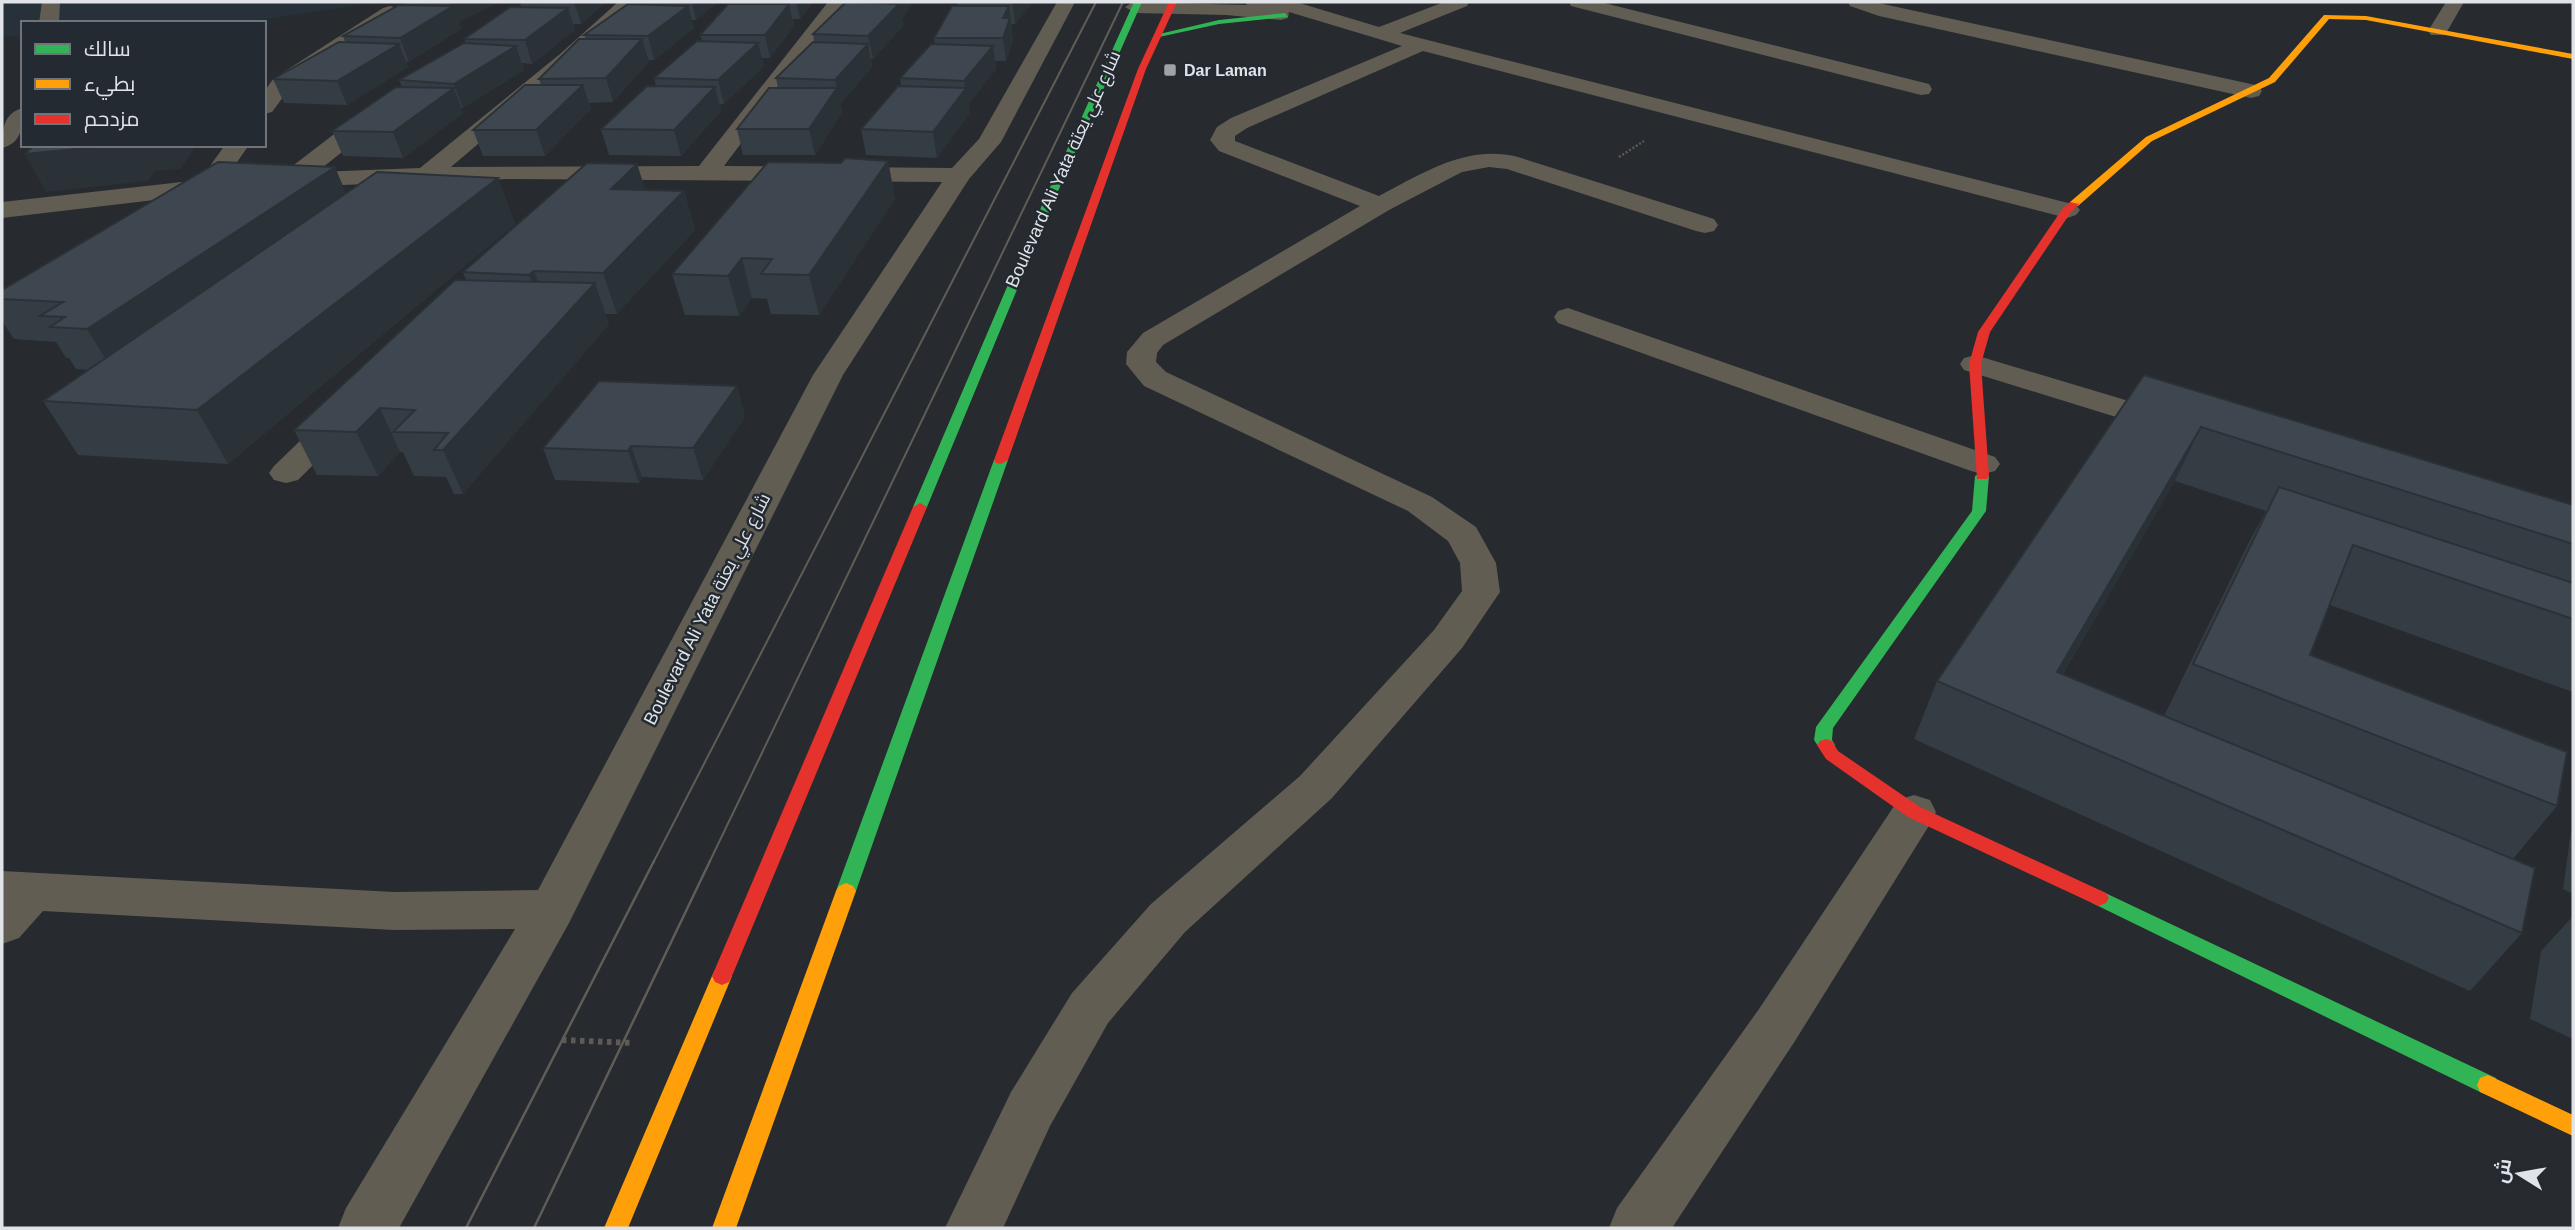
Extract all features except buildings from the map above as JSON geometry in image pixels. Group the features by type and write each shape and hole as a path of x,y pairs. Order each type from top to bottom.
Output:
{"main road":[{"name":"Boulevard Ali Yata شارع علي يعتة","path":"616,1228 1049,198 1137,4"},
{"name":"Boulevard Ali Yata شارع علي يعتة","path":"724,1228 1142,69 1171,5"},
{"path":"1159,35 1282,7"},
{"path":"2573,57 2366,18 2328,17 2272,80 2149,139 2067,210 1984,331 1975,364 1983,464 1979,511 1825,727 1823,740 1832,755 1914,812 2210,950 2573,1126"}],"street":[{"path":"49,21 51,2"},
{"path":"429,173 567,58 629,2"},
{"path":"706,173 838,2"},
{"name":"Boulevard Ali Yata شارع علي يعتة","path":"367,1228 552,909 828,376 959,175 989,142 1066,2"},
{"path":"1254,2 1321,16 1380,34 2067,210"},
{"path":"1380,34 1460,2"},
{"path":"1578,2 1921,89"},
{"path":"1857,2 1879,10 2251,91"},
{"path":"2438,31 2455,2"},
{"path":"1137,4 1282,7"},
{"path":"266,104 281,84 398,5"},
{"path":"1380,205 1227,146 1222,140 1225,132 1240,123 1423,44"},
{"path":"291,180 397,98"},
{"path":"2,141 21,117"},
{"path":"165,214 208,186 236,147"},
{"path":"974,1228 1030,1109 1090,1009 1168,918 1316,787 1448,639 1481,592 1478,564 1464,535 1420,504 1155,379 1141,364 1142,352 1153,339 1380,205 1455,166 1489,160 1510,162 1705,225"},
{"path":"564,200 594,172"},
{"path":"2,211 208,186 429,173 959,175"},
{"path":"1568,317 1983,464"},
{"path":"1975,364 2200,433"},
{"path":"286,473 362,398"},
{"path":"1638,1228 1777,1025 1914,812"},
{"path":"12,902 394,911 552,909"}],"path":[{"path":"1577,184 1688,113"}],"shaded area":[{"path":"2,2 379,2 256,21 21,21 21,38 2,35"}],"tram line":[{"path":"653,863 1096,2"},
{"path":"709,863 1123,2"},
{"path":"466,1228 654,861"},
{"path":"534,1228 710,861"}],"traffic: fast":[{"path":"920,507 1050,198 1138,2"},
{"path":"1159,35 1219,22 1285,15"},
{"path":"846,891 1001,460"},
{"path":"1826,745 1823,740 1825,727 1979,511 1982,476"},
{"path":"2099,898 2488,1085"}],"traffic: slow":[{"path":"2074,204 2149,139 2272,80 2327,17 2366,18 2573,57"},
{"path":"724,1228 846,891"},
{"path":"616,1228 722,976"},
{"path":"2488,1085 2573,1126"}],"traffic: jam":[{"path":"1001,460 1142,69 1173,2"},
{"path":"1982,476 1975,364 1984,332 2067,210 2074,204"},
{"path":"722,976 920,507"},
{"path":"1826,745 1832,755 1914,812 2099,898"}],"place":[{"name":"Dar Laman","path":"1170,70"}]}
